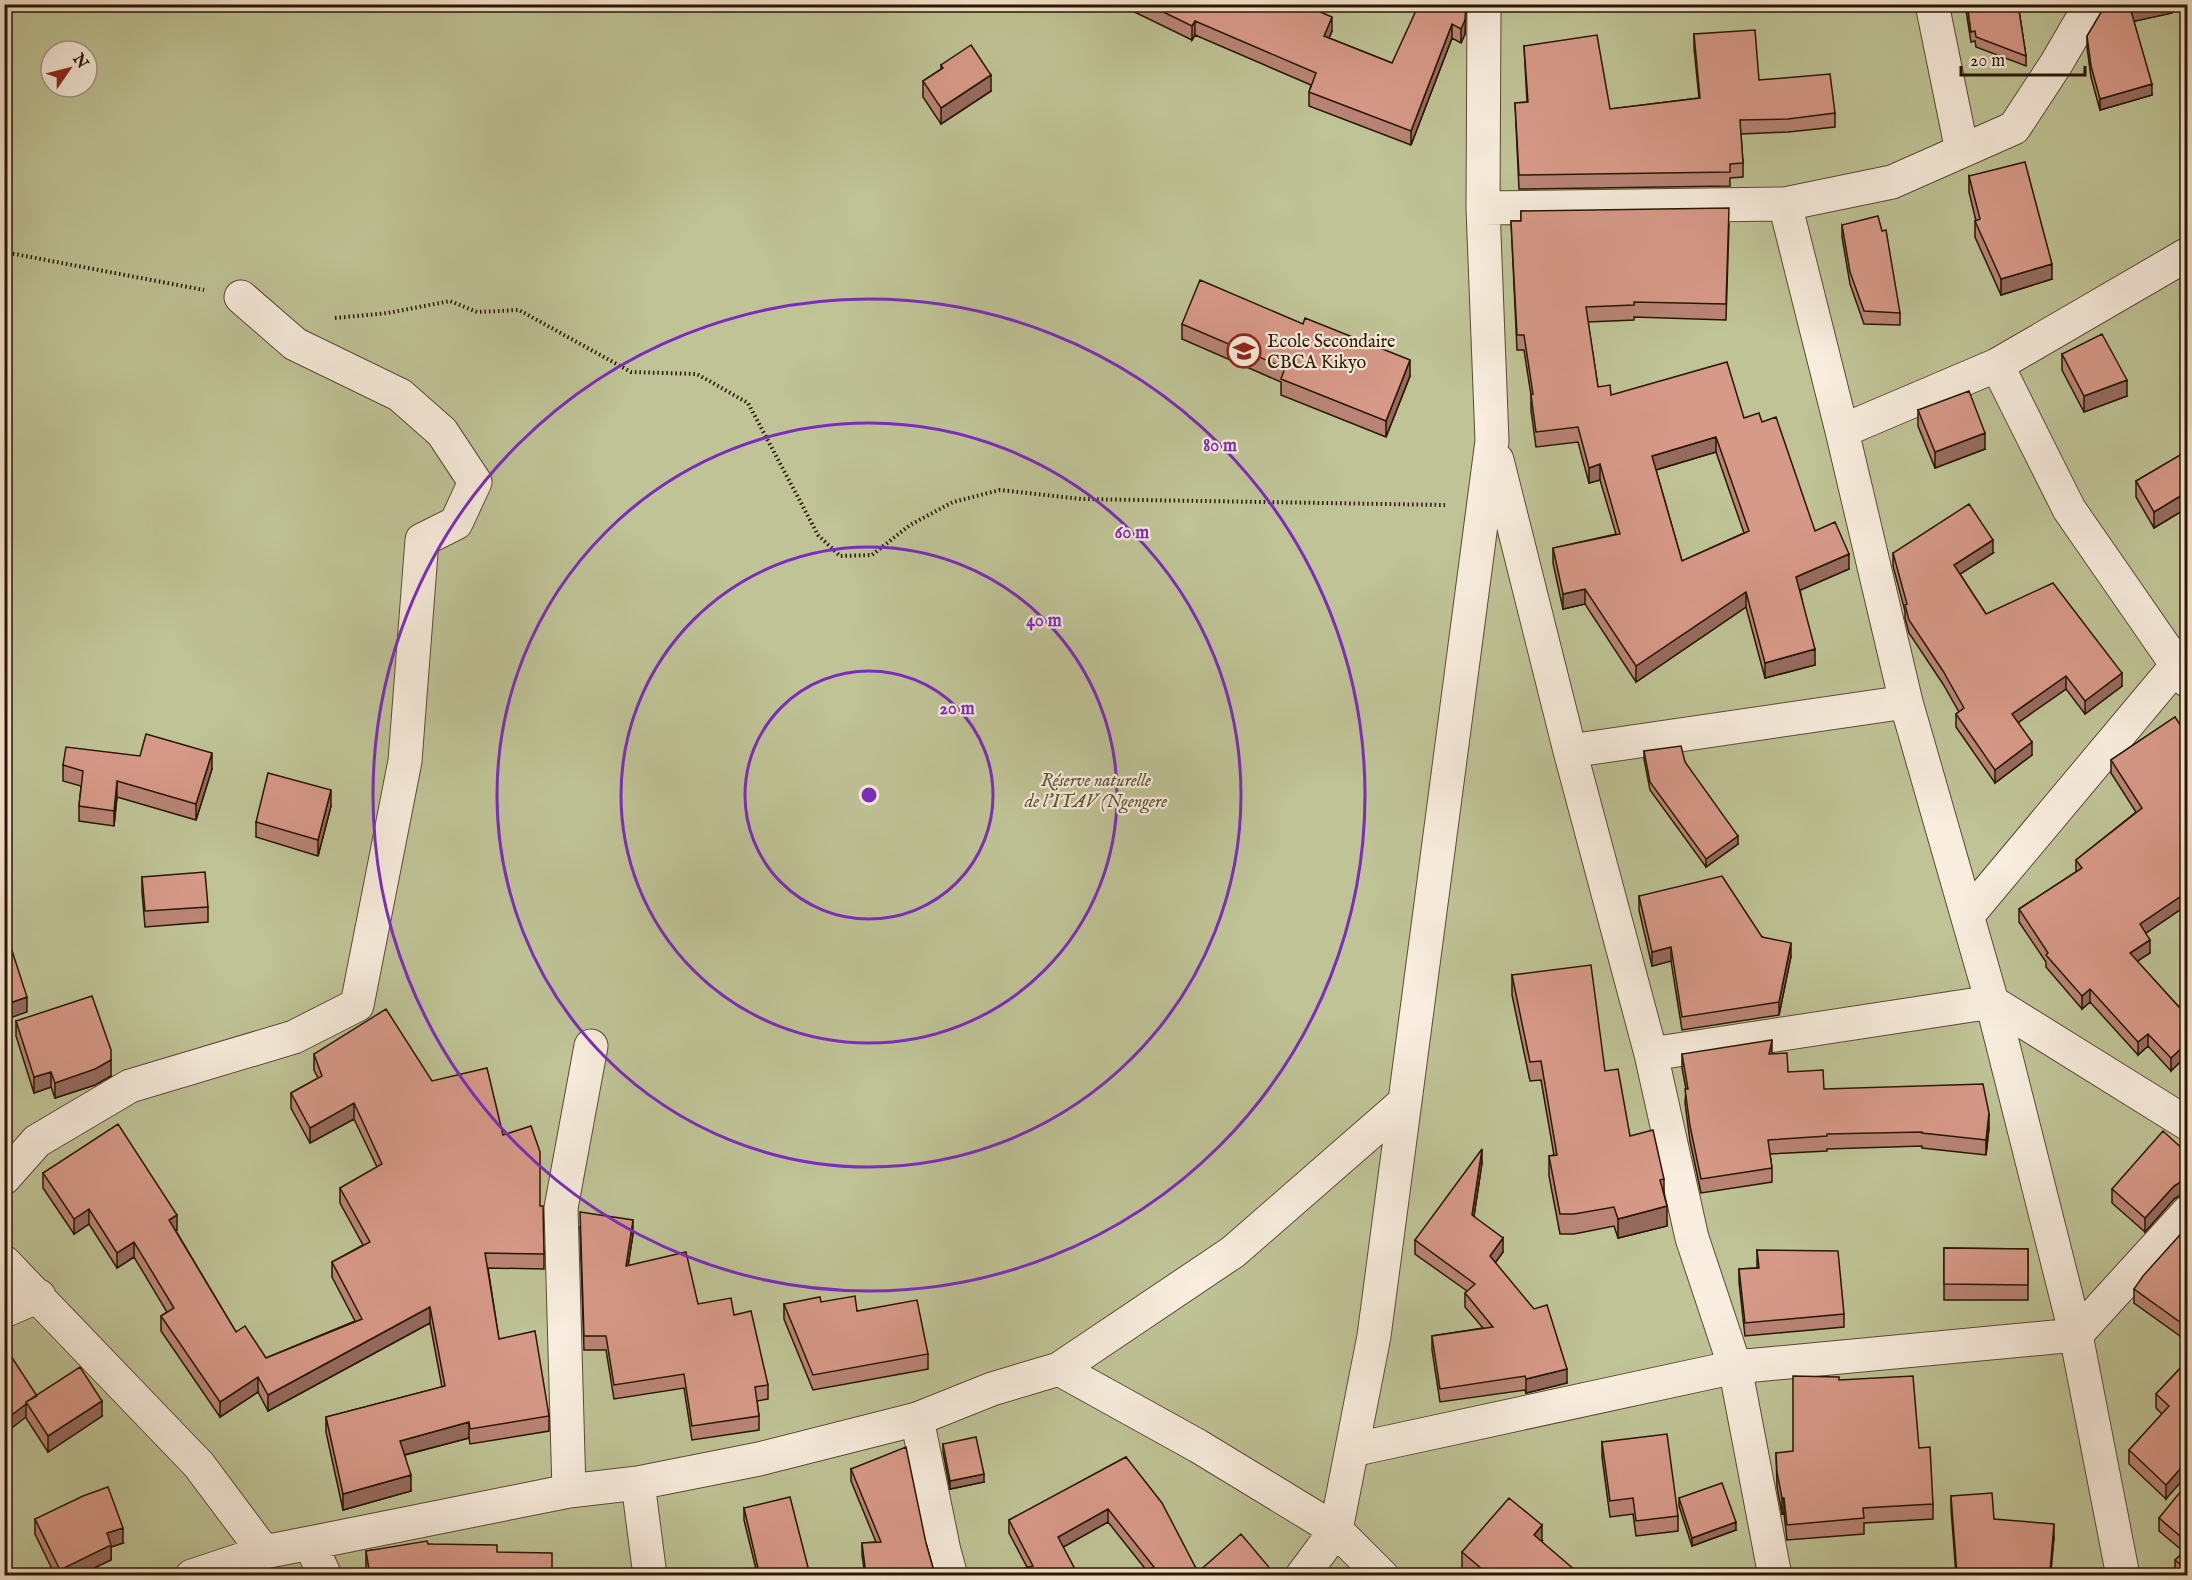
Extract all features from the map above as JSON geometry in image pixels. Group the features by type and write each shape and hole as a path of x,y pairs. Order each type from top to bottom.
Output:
{"street":[{"path":"1302,1575 1336,1530 1374,1336 1492,441 1482,208 1484,4"},
{"path":"1932,4 1962,151"},
{"path":"1482,208 1785,204 1892,182 2014,128 2056,64 2091,4"},
{"path":"1785,204 1906,702 1992,1002 2076,1335 2123,1575"},
{"path":"1842,431 1997,365 2187,254"},
{"path":"4,1178 37,1141 130,1086 294,1037 357,1005 405,761 422,540 456,523 475,482 442,432 400,395 295,344 241,297"},
{"path":"1968,915 2184,666 2069,509 1997,365"},
{"path":"1492,441 1570,751 1651,1054 1692,1238 1736,1367 1775,1575"},
{"path":"1570,751 1906,702"},
{"path":"1651,1054 1992,1002 2187,1124"},
{"path":"569,1491 561,1208 591,1046"},
{"path":"192,1575 264,1552 569,1491 638,1484 759,1459 917,1419 992,1389 1059,1369 1233,1252 1405,1102"},
{"path":"1352,1450 1736,1367 2076,1335 2187,1212"},
{"path":"4,1262 199,1465 264,1552"},
{"path":"4,1311 39,1296"},
{"path":"1059,1369 1198,1446 1336,1530 1382,1575"},
{"path":"917,1419 951,1575"},
{"path":"638,1484 650,1575"},
{"path":"310,1543 325,1575"}],"path":[{"path":"4,252 241,297"},
{"path":"326,316 336,319 450,302 477,312 519,310 631,372 697,374 748,404 818,535 840,556 872,555 910,525 953,502 1000,490 1081,499 1484,506"}],"green space":[{"name":"Réserve naturelle de l'ITAV (Ngengere","path":"5,5 2187,5 2187,1575 5,1575"}],"building":[{"path":"1147,4 1302,4 1332,17 1324,36 1392,63 1419,4 1466,4 1465,20 1461,29 1452,24 1411,131 1309,92 1316,73 1195,21 1192,26"},
{"path":"1967,4 2018,4 2026,56 1976,37 1975,31 1971,32"},
{"path":"2106,4 2162,4 2131,11 2152,84 2100,99 2091,66 2087,36"},
{"path":"1755,30 1759,80 1830,74 1835,113 1788,119 1740,120 1743,163 1730,164 1730,172 1519,175 1515,103 1528,102 1524,46 1597,35 1610,109 1700,98 1694,34"},
{"path":"971,45 991,75 941,108 923,81 943,68 941,65"},
{"path":"2025,162 2052,264 2001,279 1975,221 1980,219 1969,176"},
{"path":"1729,208 1726,304 1634,302 1634,305 1586,307 1598,387 1610,385 1611,395 1727,362 1744,418 1759,413 1762,422 1776,417 1815,531 1835,522 1849,554 1796,577 1815,649 1765,663 1746,592 1636,666 1585,589 1563,594 1553,548 1620,534 1600,464 1589,468 1578,427 1536,432 1524,335 1517,335 1511,221 1521,221 1521,211","holes":["1716,437 1749,531 1682,561 1652,456"]},
{"path":"1878,216 1882,231 1886,230 1900,313 1864,311 1850,272 1842,225"},
{"path":"1200,280 1303,324 1305,318 1410,360 1386,421 1281,379 1285,368 1182,324"},
{"path":"2102,334 2127,380 2084,396 2062,354"},
{"path":"1969,391 1985,433 1935,452 1918,410"},
{"path":"2187,451 2187,492 2154,512 2136,481"},
{"path":"1969,504 1993,540 1954,565 1986,614 2053,583 2122,673 2085,701 2066,676 2012,714 2032,742 1995,770 1956,714 1964,708 1943,671 1909,620 1893,553"},
{"path":"2175,717 2187,735 2187,892 2140,924 2150,940 2130,953 2179,1007 2187,997 2187,1043 2171,1058 2148,1034 2138,1042 2090,989 2082,996 2046,955 2048,953 2019,909 2082,868 2076,860 2142,808 2111,760"},
{"path":"146,734 212,753 196,804 117,781 114,811 79,806 83,771 63,765 66,747 140,756"},
{"path":"1681,746 1685,762 1738,836 1706,859 1650,782 1644,751"},
{"path":"268,773 331,790 318,840 256,822"},
{"path":"205,872 208,907 145,911 142,877"},
{"path":"1722,876 1762,937 1791,943 1779,1002 1682,1017 1671,947 1652,952 1639,896"},
{"path":"4,926 27,997 4,1005"},
{"path":"1591,965 1605,1071 1618,1069 1630,1136 1653,1130 1664,1179 1660,1180 1667,1206 1618,1219 1614,1207 1560,1214 1549,1156 1557,1155 1541,1061 1530,1062 1512,975"},
{"path":"92,996 111,1050 111,1060 95,1069 55,1083 51,1072 34,1077 16,1021"},
{"path":"386,1009 432,1081 487,1068 503,1135 531,1126 540,1152 540,1206 543,1206 544,1254 485,1253 499,1339 535,1331 549,1416 470,1429 469,1422 400,1441 411,1475 343,1494 326,1417 445,1386 430,1307 268,1395 258,1377 220,1402 161,1316 174,1308 134,1242 117,1253 89,1209 74,1219 43,1173 118,1124 177,1215 169,1220 236,1332 245,1326 266,1358 362,1319 332,1262 370,1242 340,1188 382,1164 354,1103 310,1128 291,1093 322,1076 314,1054"},
{"path":"1772,1040 1769,1054 1787,1053 1788,1072 1823,1070 1824,1089 1983,1084 1989,1113 1986,1140 1922,1132 1827,1134 1827,1136 1768,1140 1772,1168 1701,1179 1690,1126 1685,1089 1688,1089 1682,1054"},
{"path":"2163,1131 2187,1153 2187,1180 2174,1186 2145,1218 2112,1189"},
{"path":"1482,1149 1472,1215 1503,1238 1490,1256 1534,1309 1547,1305 1567,1369 1526,1379 1525,1376 1440,1389 1432,1336 1493,1327 1465,1293 1475,1284 1415,1240"},
{"path":"580,1212 633,1220 626,1266 686,1252 698,1304 731,1298 734,1315 751,1311 768,1385 755,1387 759,1416 692,1426 684,1374 614,1385 606,1336 584,1336"},
{"path":"2187,1227 2187,1327 2134,1289"},
{"path":"1944,1248 2028,1249 2028,1285 1944,1284"},
{"path":"1757,1250 1838,1251 1844,1314 1745,1323 1739,1269 1759,1268"},
{"path":"855,1296 857,1311 917,1300 928,1354 813,1375 784,1304 820,1297 821,1302"},
{"path":"7,1350 37,1396 26,1402 4,1421 4,1352"},
{"path":"2187,1361 2187,1461 2166,1485 2129,1450 2169,1406 2156,1394"},
{"path":"80,1367 102,1401 48,1436 26,1402"},
{"path":"1793,1376 1839,1377 1839,1380 1913,1376 1919,1448 1930,1447 1933,1504 1863,1508 1864,1518 1787,1525 1784,1498 1782,1498 1777,1472 1776,1453 1793,1451"},
{"path":"1667,1434 1678,1516 1636,1521 1633,1498 1610,1501 1602,1442"},
{"path":"976,1437 984,1474 950,1481 943,1444"},
{"path":"906,1447 926,1543 937,1575 866,1575 862,1543 881,1542 851,1469"},
{"path":"1126,1457 1162,1503 1198,1572 1241,1534 1273,1572 1268,1575 1139,1575 1154,1567 1108,1509 1058,1537 1078,1575 998,1575 1033,1566 1009,1520"},
{"path":"1722,1483 1736,1522 1692,1538 1679,1498"},
{"path":"108,1487 123,1528 107,1533 111,1545 60,1570 35,1519"},
{"path":"2181,1491 2187,1497 2187,1542 2159,1518"},
{"path":"1992,1493 1994,1519 2054,1524 2050,1572 2067,1570 2068,1575 1957,1575 1951,1496"},
{"path":"790,1497 810,1575 757,1575 755,1569 758,1568 744,1508"},
{"path":"1509,1498 1542,1525 1534,1535 1576,1571 1565,1575 1489,1575 1462,1552"},
{"path":"427,1541 428,1544 497,1545 497,1552 552,1553 552,1575 436,1575 436,1572 416,1575 370,1575 366,1551"},
{"path":"2187,1549 2187,1570 2175,1560"}],"place":[{"name":"Ecole Secondaire CBCA Kikyo","path":"1244,351"}]}
